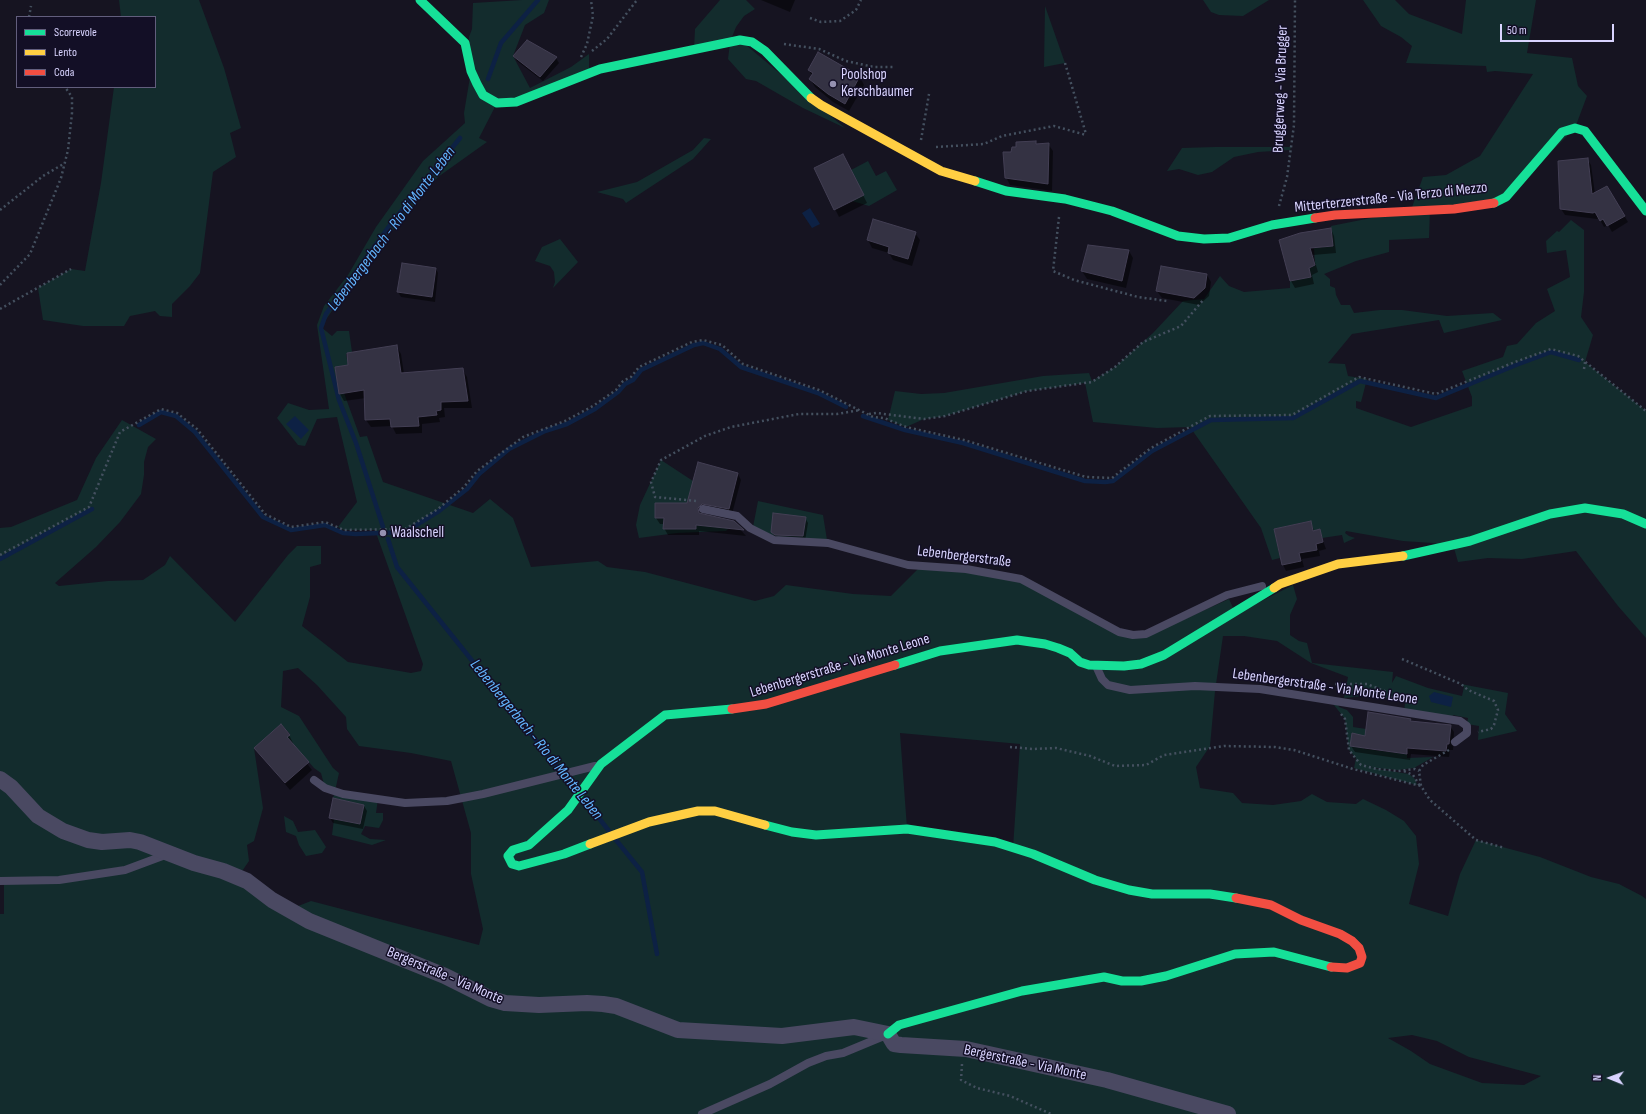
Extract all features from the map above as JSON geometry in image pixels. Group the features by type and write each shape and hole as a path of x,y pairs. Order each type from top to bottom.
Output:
{"street":[{"name":"Mitterterzerstraße - Via Terzo di Mezzo","path":"420,0 465,42 477,84 483,95 497,103 516,102 600,69 740,40 752,42 765,51 806,94 821,105 941,171 1006,191 1065,199 1112,211 1153,228 1185,236 1204,239 1229,238 1243,236 1272,225 1335,215 1454,208 1494,203 1506,197 1562,132 1575,128 1585,131 1646,211"},
{"name":"Lebenbergerstraße - Via Monte Leone","path":"888,1034 899,1025 1022,991 1104,977 1122,981 1141,982 1166,976 1235,954 1274,952 1337,968 1347,968 1360,963 1362,957 1359,948 1352,941 1340,934 1301,920 1271,905 1239,898 1210,894 1152,894 1130,890 1095,880 1033,854 995,842 907,829 816,835 792,832 715,811 698,811 649,822 564,854 519,866 512,864 508,856 513,850 529,845 568,810 601,764 664,715 746,708 766,704 940,651 1017,640 1045,644 1070,653 1080,662 1089,666 1124,666 1141,664 1164,655 1280,584 1338,564 1359,560 1408,555 1464,543 1550,514 1585,508 1623,514 1646,524"},
{"name":"Bergerstraße - Via Monte","path":"0,779 11,787 38,816 63,832 88,840 102,842 130,840 140,842 194,863 222,871 247,881 272,900 309,921 445,976 491,999 505,1003 539,1005 586,1003 616,1006 678,1030 782,1036 854,1027 888,1034 894,1044 901,1046 966,1049 1107,1080 1228,1114"}],"lane":[{"name":"Lebenbergerstraße","path":"703,509 737,516 750,528 774,540 828,543 908,565 966,569 1021,579 1119,632 1133,635 1146,634 1227,595 1268,584 1280,584"},
{"name":"Lebenbergerstraße - Via Monte Leone","path":"1096,665 1102,679 1108,685 1130,690 1188,686 1232,686 1267,690 1460,721 1467,726 1467,733"},
{"path":"1455,742 1467,733"},
{"name":"Lebenbergerstraße - Via Monte Leone","path":"314,780 325,788 343,794 405,803 447,801 601,764"},
{"path":"0,880 59,880 125,870 170,853"},
{"path":"702,1114 770,1084 808,1063 826,1056 842,1053 888,1034"}],"path":[{"path":"580,61 587,44 593,16 591,0"},
{"path":"810,18 821,22 840,21 856,10 862,0"},
{"name":"Bruggerweg - Via Brugger","path":"1272,225 1281,201 1287,177 1294,125 1294,0"},
{"path":"29,16 31,6"},
{"path":"780,43 819,49 846,61 874,67 895,67"},
{"path":"934,147 984,144 1002,136 1054,126 1086,135 1065,63"},
{"path":"0,285 30,254 61,178 65,163 71,121 72,97 66,88"},
{"path":"917,158 929,94"},
{"path":"0,210 43,176 65,163"},
{"path":"1065,199 1057,221 1053,270 1074,280 1138,297 1167,301"},
{"path":"0,309 71,270"},
{"path":"868,414 876,413 924,419 945,416 1026,391 1092,382 1115,367 1143,342 1180,326 1204,299"},
{"path":"0,555 89,507 120,432 161,409 177,412 197,429 265,514 291,527 325,522 344,530 404,529 438,509 464,487 477,471 523,437 565,421 593,406 616,390 622,381 631,377 639,367 692,342 703,340 722,346 743,364 819,390 868,414 906,427 964,440 1086,477 1105,479 1116,474 1151,448 1210,416 1292,415 1359,378 1436,394 1551,349 1578,356 1646,411"},
{"path":"1584,369 1585,362"},
{"path":"703,509 700,504 694,500 655,497 650,482 661,460 705,436 731,427 799,414 837,414 860,410"},
{"path":"1402,659 1461,684 1468,690 1494,701 1498,710 1497,719 1491,729 1467,733"},
{"path":"1334,684 1367,684 1387,692 1398,705 1398,711"},
{"path":"1330,700 1345,719 1349,750 1361,765 1413,775 1430,800 1476,840 1505,848"},
{"path":"1421,786 1419,771 1423,765 1448,751 1455,742"},
{"path":"1010,747 1033,749 1056,748 1090,756 1115,766 1146,765 1164,754 1224,746 1275,747 1294,750 1353,769 1421,786"},
{"path":"1398,771 1415,769 1419,771"},
{"path":"966,1049 960,1070 961,1080 977,1088 1010,1096 1051,1114"}],"green space":[{"path":"119,0 199,0 224,68 241,128 230,133 236,157 213,172 200,273 190,286 172,304 172,317 160,316 155,311 130,316 124,326 83,326 43,320 38,288 71,269 85,271 101,183 114,88 156,88 156,16 121,16"},
{"path":"549,0 544,13 525,25 513,56 530,88 571,67 589,54 589,73 497,103 479,138 487,142 438,177 395,228 375,247 321,327 332,336 337,331 349,331 352,352 346,354 348,365 335,367 339,394 344,393 360,437 367,436 383,482 473,513 490,499 513,518 531,567 598,561 607,567 645,572 755,601 774,596 786,585 853,594 891,596 919,568 969,572 1014,578 1098,623 1147,636 1229,599 1236,614 1293,585 1297,599 1290,615 1290,635 1299,641 1307,643 1312,663 1393,672 1392,683 1396,676 1428,688 1462,696 1464,687 1461,684 1508,693 1505,714 1517,731 1478,740 1479,726 1467,724 1468,718 1453,715 1452,720 1404,712 1405,703 1373,695 1344,698 1348,677 1311,663 1277,641 1244,636 1223,636 1215,691 1210,746 1196,767 1200,788 1233,793 1242,803 1273,805 1301,801 1312,794 1327,802 1356,804 1363,799 1386,810 1404,821 1416,836 1419,864 1409,904 1448,916 1460,874 1476,840 1540,857 1591,877 1619,884 1642,896 1646,899 1646,1114 0,1114 0,914 4,914 4,881 0,881 0,528 11,527 77,500 96,458 122,420 156,439 148,447 144,462 144,475 141,494 120,522 96,547 55,583 59,586 108,581 143,580 165,565 170,556 235,622 288,555 297,546 321,546 321,564 310,567 310,597 302,626 348,662 411,673 421,671 423,664 375,530 344,530 338,527 357,502 337,417 317,419 305,446 298,445 277,418 288,403 309,410 329,409 317,325 324,306 348,275 376,227 423,161 465,123 464,113 471,71 469,37 472,29 473,3","holes":["298,668 317,685 346,717 347,729 359,746 411,753 451,761 471,833 471,874 483,929 479,945 311,901 288,910 238,877 249,861 247,845 254,841 263,808 254,748 281,724 290,734 287,737 314,768 321,773 325,788 335,791 339,773 333,768 299,716 281,707 283,671","900,733 1020,744 1013,848 907,828","1412,1035 1437,1041 1469,1057 1541,1076 1524,1085 1482,1083 1430,1064 1388,1038"]},
{"path":"720,0 746,0 755,9 744,16 736,27 730,42 740,40 845,128 803,108 756,81 746,79 728,59 730,43 694,49 695,29"},
{"path":"1203,0 1269,0 1243,16 1219,15 1211,12"},
{"path":"1363,0 1395,0 1409,14 1462,34 1466,0 1536,0 1527,53 1572,58 1578,86 1587,96 1575,128 1506,197 1430,209 1429,238 1389,240 1389,252 1356,261 1324,274 1330,279 1330,286 1335,288 1336,295 1341,305 1350,305 1354,313 1380,310 1402,310 1447,316 1493,313 1502,320 1444,333 1439,320 1352,334 1328,363 1345,364 1348,376 1367,379 1361,402 1356,401 1356,408 1411,427 1472,406 1472,397 1462,371 1503,357 1507,346 1517,344 1536,323 1555,311 1547,289 1570,277 1566,250 1547,253 1546,241 1557,231 1559,232 1571,220 1584,230 1584,292 1581,317 1593,335 1585,362 1646,411 1646,638 1618,606 1576,551 1522,559 1488,558 1458,562 1454,548 1433,543 1403,541 1346,531 1345,533 1355,538 1344,543 1342,535 1322,538 1320,529 1313,531 1310,521 1274,529 1280,558 1272,560 1261,528 1190,427 1157,428 1093,422 1085,383 1027,391 945,416 924,419 906,427 888,420 895,391 921,394 944,393 1043,376 1089,373 1092,381 1115,367 1153,333 1183,301 1204,299 1220,276 1229,286 1244,292 1290,288 1290,281 1311,277 1309,269 1315,265 1314,248 1333,246 1331,226 1411,210 1423,177 1446,175 1480,156 1533,74 1495,71 1487,72 1486,66 1406,63 1412,46 1401,37 1381,26"},
{"path":"1045,6 1065,63 1044,67"},
{"path":"704,138 711,139 693,159 626,203 623,199 597,192 637,182 693,150"},
{"path":"1291,147 1290,150 1258,152 1234,157 1212,172 1198,175 1179,169 1167,171 1182,148"},
{"path":"868,161 876,176 886,171 897,190 869,206 852,201 863,195 851,170"},
{"path":"560,239 578,262 553,288 555,282 554,272 550,266 535,261 542,247"},
{"path":"661,460 693,481 696,503 655,503 655,518 664,518 664,528 696,529 696,525 729,528 726,531 677,533 639,538 636,525 640,505"},
{"path":"758,501 823,515 827,540 782,539 753,527"},
{"path":"1330,700 1336,701 1339,707 1347,710 1353,717 1353,727 1366,729 1364,749 1407,754 1407,758 1433,757 1414,768 1398,770 1375,768 1360,763 1377,769 1409,774 1415,779 1417,785 1354,768 1356,758 1349,750 1345,719"},
{"path":"335,791 378,799 376,813 383,813 383,820 379,828 365,826 361,834 370,839 386,840 372,845 332,835 334,819 360,824 364,805 333,798"},
{"path":"284,816 293,821 298,832 315,830 326,847 322,853 306,856 299,845 296,836 286,832"}],"water":[{"path":"810,208 820,224 812,228 802,213"},
{"path":"295,416 309,430 301,439 286,424"},
{"path":"1434,692 1453,697 1451,707 1431,702 1429,696"}],"building":[{"path":"527,40 557,57 540,77 513,56"},
{"path":"818,52 860,76 845,104 828,94 809,79 813,73 808,70"},
{"path":"1036,141 1036,144 1049,143 1048,184 1005,178 1003,152 1011,152 1012,147 1016,147 1016,142"},
{"path":"843,154 864,195 834,210 814,168"},
{"path":"1588,158 1592,194 1607,186 1625,216 1607,226 1603,219 1600,221 1595,212 1560,209 1558,161"},
{"path":"873,219 916,232 908,259 888,253 889,247 867,240"},
{"path":"1331,228 1333,246 1310,248 1315,265 1309,268 1311,277 1290,281 1279,240 1300,233"},
{"path":"1088,245 1129,250 1122,281 1081,271"},
{"path":"402,263 436,268 432,297 397,292"},
{"path":"1161,266 1207,274 1205,288 1194,298 1156,291"},
{"path":"397,345 401,373 463,368 468,401 441,402 441,410 436,411 437,415 418,417 419,426 391,427 390,419 365,420 364,390 339,394 335,367 348,365 347,353"},
{"path":"698,462 738,473 729,509 702,504 698,508 699,513 734,521 744,530 696,525 696,529 663,529 664,518 655,518 655,503 687,503"},
{"path":"773,513 806,517 803,536 775,535 771,532"},
{"path":"1311,521 1313,531 1320,529 1323,542 1316,544 1317,550 1299,553 1301,561 1282,565 1274,529"},
{"path":"1368,712 1411,719 1410,721 1451,725 1449,744 1447,744 1446,751 1407,748 1407,754 1350,746 1352,733 1365,736"},
{"path":"281,724 290,735 287,737 309,762 285,783 254,748"},
{"path":"333,798 364,805 360,824 329,818"}],"waterway":[{"name":"Lebenbergerbach - Rio di Monte Leben","path":"488,79 501,43 538,0"},
{"name":"Lebenbergerbach - Rio di Monte Leben","path":"383,527 356,443 339,400 321,328 326,314 390,225 460,138"},
{"path":"139,425 161,412 176,416 195,432 263,517 291,530 325,525 343,533 356,534 405,532 439,511 467,489 479,474 509,449 545,431 567,424 595,409 618,392 625,384 633,380 641,370 694,345 703,343 720,349 741,367 818,393 846,407"},
{"path":"863,416 905,430 963,443 1085,481 1105,482 1113,481 1152,451 1211,420 1293,418 1360,381 1436,398 1551,352 1579,360"},
{"path":"0,559 92,509"},
{"name":"Lebenbergerbach - Rio di Monte Leben","path":"388,539 397,567 575,789"},
{"name":"Lebenbergerbach - Rio di Monte Leben","path":"584,799 609,831"},
{"name":"Lebenbergerbach - Rio di Monte Leben","path":"616,840 642,872 657,954"}],"traffic: fast":[{"path":"420,0 465,43 471,71 477,84 483,95 497,103 516,102 600,69 740,40 752,42 765,51 811,98"},
{"path":"1494,203 1506,197 1562,132 1575,128 1585,131 1646,211"},
{"path":"975,181 1006,191 1065,199 1112,211 1178,236 1204,239 1229,238 1272,225 1315,218"},
{"path":"1403,556 1470,541 1550,514 1585,508 1623,514 1646,524"},
{"path":"895,665 940,651 1017,640 1045,644 1058,648 1070,653 1080,662 1089,665 1124,666 1141,664 1164,655 1274,588"},
{"path":"590,844 564,854 519,866 512,864 508,856 513,850 529,845 568,810 601,764 665,715 732,709"},
{"path":"765,825 792,832 816,835 907,829 995,842 1033,854 1095,880 1129,890 1152,894 1210,894 1236,898"},
{"path":"888,1034 899,1025 1022,991 1104,977 1122,981 1141,981 1166,976 1235,954 1274,952 1331,967"}],"traffic: slow":[{"path":"811,98 821,105 941,171 975,181"},
{"path":"1274,588 1280,584 1338,564 1403,556"},
{"path":"590,844 649,822 698,811 715,811 765,825"}],"traffic: jam":[{"path":"1315,218 1335,215 1454,209 1494,203"},
{"path":"732,709 766,704 895,665"},
{"path":"1236,898 1271,905 1301,920 1340,934 1352,941 1359,948 1362,957 1360,963 1347,968 1331,967"}],"place":[{"name":"Poolshop Kerschbaumer","path":"833,84"},
{"name":"Waalschell","path":"383,533"}]}
